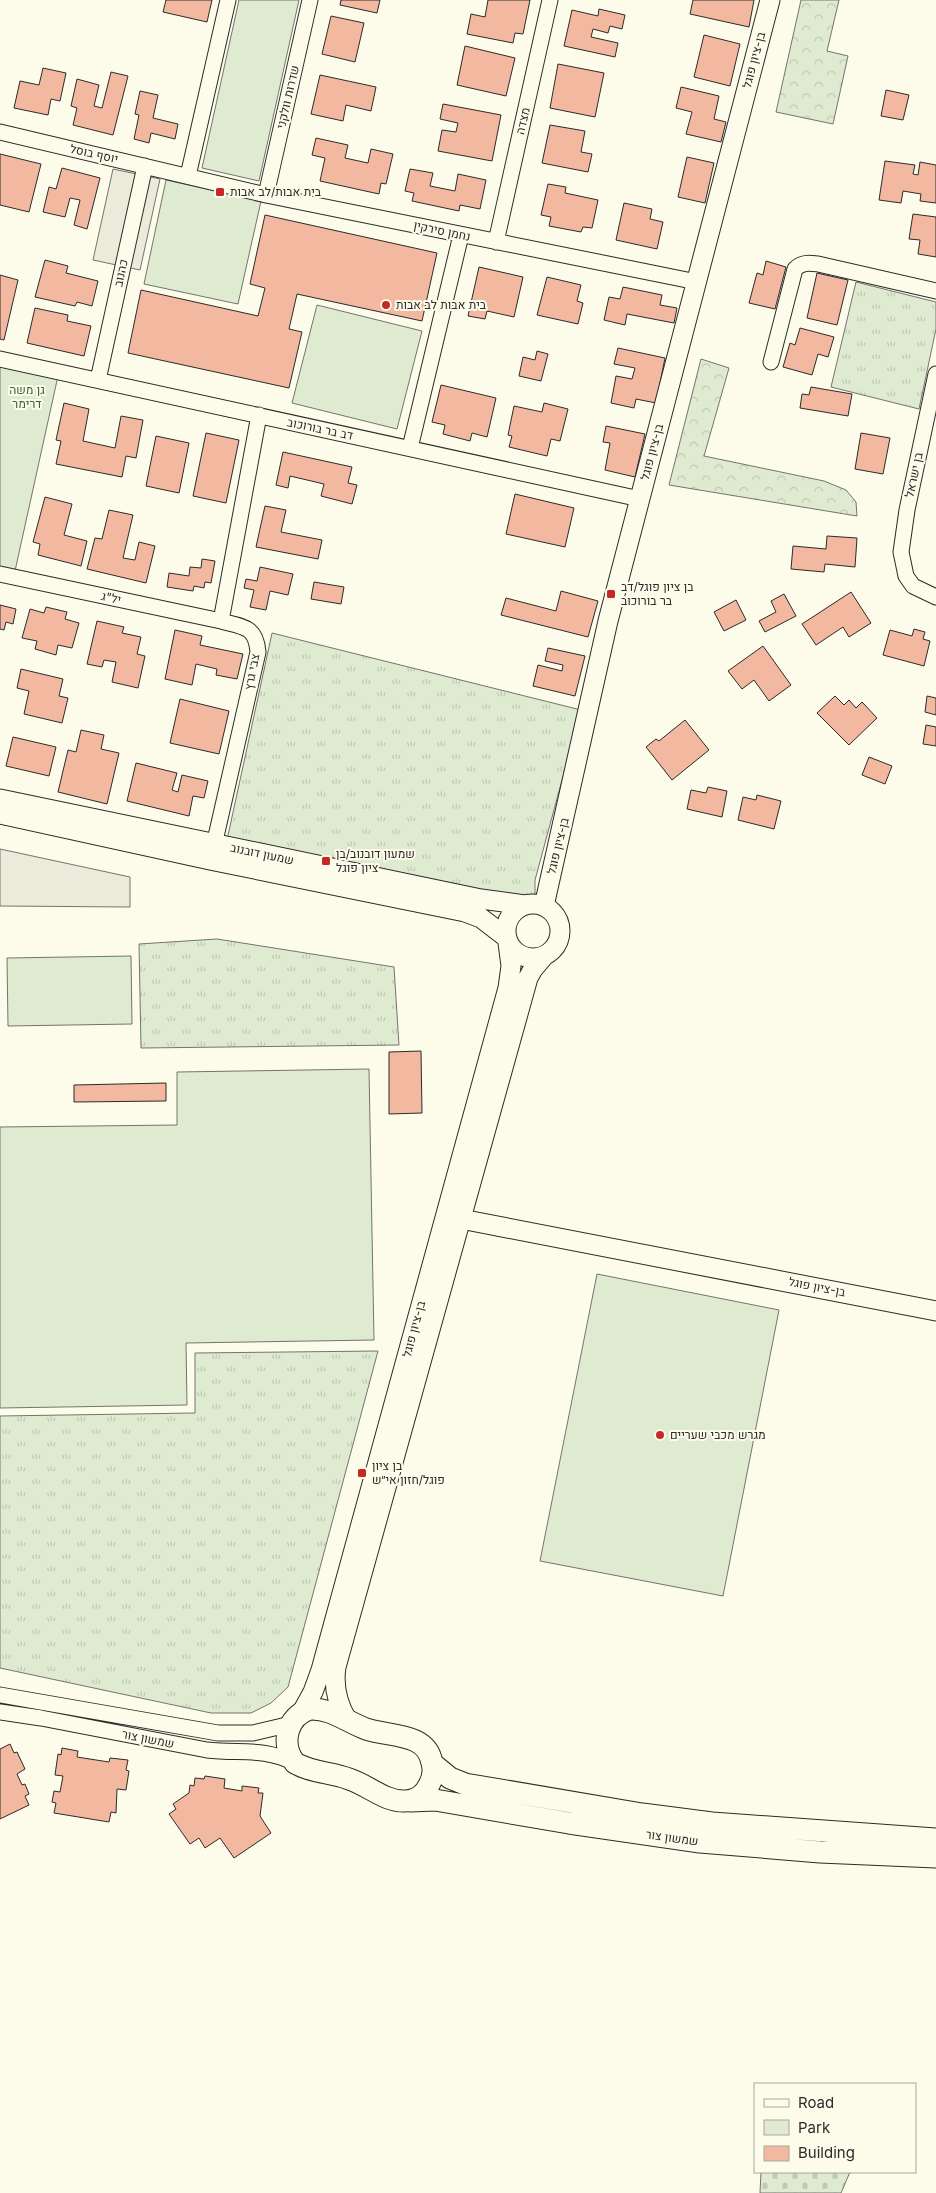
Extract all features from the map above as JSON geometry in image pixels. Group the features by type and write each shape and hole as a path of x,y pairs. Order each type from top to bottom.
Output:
{"main road":[{"path":"295,1763 287,1745 296,1718 310,1709 322,1709 375,1732 417,1741 430,1753 433,1774 428,1786 421,1795 410,1801"},
{"name":"שמשון צור","path":"295,1763 315,1771 349,1778 391,1799 410,1801 436,1800 595,1827 700,1842 820,1852 936,1857"},
{"name":"שמשון צור","path":"433,1764 450,1778 466,1784 651,1815 770,1829 936,1840"}],"street":[{"path":"188,176 228,0"},
{"name":"שדרות וולקני","path":"266,195 310,0"},
{"name":"מצדה","path":"496,242 550,0"},
{"name":"בן-ציון פוגל","path":"544,906 608,622 770,0"},
{"name":"יוסף בוסל","path":"0,132 188,176"},
{"name":"כהנוב","path":"98,380 144,166"},
{"name":"נחמן סירקין","path":"188,176 266,195 697,282"},
{"path":"410,448 461,235"},
{"path":"771,362 795,269 798,265 806,263 818,264 936,291"},
{"name":"דב בר בורוכוב","path":"0,358 640,499"},
{"name":"בן ישראל","path":"936,374 902,534 900,552 906,576 913,586 936,597"},
{"path":"221,621 259,415"},
{"name":"יל\"ג","path":"0,574 221,621"},
{"name":"צבי גרץ","path":"212,852 258,652 257,640 252,632 246,628 221,621"},
{"name":"שמעון דובנוב","path":"0,799 465,912 481,918 507,941"},
{"name":"שמעון דובנוב","path":"0,814 481,899 525,905"},
{"path":"534,904 544,906 557,918 560,930 559,939 555,947 544,956 534,958 524,956 515,951 507,941 506,924 516,909 534,904"},
{"name":"בן-ציון פוגל","path":"296,1718 313,1692 321,1670 508,988 511,966 507,941"},
{"name":"בן-ציון פוגל","path":"348,1720 336,1697 336,1667 528,978 544,956"},
{"name":"בן-ציון פוגל","path":"461,1219 936,1311"},
{"name":"שמשון צור","path":"0,1695 218,1733 253,1733 296,1718"},
{"name":"שמשון צור","path":"0,1712 41,1718 207,1750 264,1752 295,1763"}],"green space":[{"path":"239,0 299,0 259,181 202,168"},
{"path":"801,0 839,0 827,51 848,56 833,124 776,112"},
{"path":"166,180 261,201 238,304 144,284"},
{"path":"856,282 936,302 936,329 919,409 831,387"},
{"path":"317,305 422,331 397,429 292,403"},
{"path":"701,359 729,368 704,456 824,481 846,490 856,502 857,516 669,485"},
{"name":"גן משה דרימר","path":"0,364 58,376 15,571 0,568"},
{"path":"272,633 581,710 535,880 535,897 519,903 227,840"},
{"path":"217,939 394,967 399,1045 141,1048 139,944"},
{"path":"131,956 132,1024 8,1026 7,958"},
{"path":"369,1069 374,1340 186,1343 187,1405 0,1408 0,1127 177,1125 177,1072"},
{"name":"מגרש מכבי שעריים","path":"597,1274 779,1310 723,1596 540,1561"},
{"path":"378,1351 288,1687 271,1703 251,1713 211,1713 0,1668 0,1416 195,1413 195,1353"},
{"path":"761,2173 850,2173 841,2193 760,2193"}],"shaded area":[{"path":"113,169 160,179 140,270 93,260"},
{"path":"0,849 130,877 130,907 0,906"}],"building":[{"path":"166,0 212,0 207,22 163,12"},
{"path":"341,0 380,0 377,13 340,5"},
{"path":"488,0 530,0 523,34 515,33 513,43 467,34 471,14 485,17"},
{"path":"693,0 754,0 749,27 690,14"},
{"path":"599,9 625,15 622,29 610,26 608,33 593,29 591,37 618,43 615,57 564,46 572,10 598,16"},
{"path":"331,16 364,23 355,62 322,54"},
{"path":"704,35 740,44 730,86 694,77"},
{"path":"465,46 515,58 506,96 457,85"},
{"path":"558,64 604,73 595,117 550,108"},
{"path":"43,68 66,73 60,101 51,99 48,115 14,108 20,81 39,85"},
{"path":"111,72 128,76 113,135 73,125 77,108 71,106 77,79 99,85 94,106 102,108"},
{"path":"320,75 376,87 371,111 346,105 343,121 311,114"},
{"path":"681,87 719,96 714,119 726,122 721,142 686,134 692,112 676,108"},
{"path":"886,90 909,95 903,120 881,116"},
{"path":"140,91 158,95 153,118 178,124 175,139 151,133 149,143 134,139 139,115 135,114"},
{"path":"443,104 501,115 492,161 438,151 442,130 456,132 458,123 440,119"},
{"path":"550,125 585,131 581,152 592,154 588,172 542,163"},
{"path":"316,138 348,145 345,158 368,163 371,149 393,154 386,184 381,183 379,194 320,181 325,158 312,155"},
{"path":"0,154 41,164 29,212 0,205"},
{"path":"687,157 714,163 705,203 678,197"},
{"path":"885,161 915,165 913,174 918,175 920,162 936,165 936,203 920,201 921,194 903,191 901,203 879,200"},
{"path":"62,168 100,178 87,229 74,225 80,200 70,198 65,217 43,212 49,187 56,189"},
{"path":"410,169 433,173 430,186 455,191 458,174 486,180 480,209 460,205 459,211 412,201 414,193 405,191"},
{"path":"548,184 566,187 565,193 598,200 592,228 583,227 581,232 549,226 551,217 541,215"},
{"path":"624,203 652,209 650,219 663,222 657,249 616,240"},
{"path":"913,214 936,217 936,257 918,254 920,240 909,239"},
{"name":"בית אבות לב אבות","path":"265,215 437,253 422,321 297,294 289,329 302,332 289,388 128,353 141,290 258,316 265,288 250,284"},
{"path":"45,260 68,266 66,273 98,281 92,306 77,302 75,306 35,297"},
{"path":"766,261 786,267 775,309 749,303 757,273 763,275"},
{"path":"479,267 523,277 514,317 487,311 485,319 468,316"},
{"path":"817,273 848,280 837,325 807,318"},
{"path":"0,275 18,280 4,340 0,339"},
{"path":"547,277 581,285 577,301 583,303 578,324 537,315"},
{"path":"623,287 662,295 660,305 677,308 674,323 627,314 625,325 604,320 609,297 620,299"},
{"path":"35,308 68,315 67,321 91,326 84,356 27,343"},
{"path":"800,328 834,337 828,357 818,354 812,375 783,367 790,343 795,345"},
{"path":"618,348 665,358 656,403 636,399 634,408 611,403 616,376 632,379 635,368 614,364"},
{"path":"537,351 548,354 541,381 519,376 523,357 535,360"},
{"path":"441,385 496,398 487,437 472,433 470,441 443,434 445,425 432,422"},
{"path":"811,387 852,394 848,416 800,408 802,394 809,395"},
{"path":"64,403 89,409 83,441 115,448 121,416 143,420 136,458 126,456 122,477 56,464 61,441 56,440"},
{"path":"544,403 568,409 560,441 551,439 547,456 509,447 512,436 508,435 514,406 542,412"},
{"path":"606,426 645,434 635,477 605,470 610,443 603,442"},
{"path":"206,433 239,440 226,503 193,496"},
{"path":"861,433 890,438 883,474 855,469"},
{"path":"156,436 189,443 179,493 146,486"},
{"path":"283,452 352,467 348,483 357,485 352,504 321,496 324,484 290,476 288,488 276,485"},
{"path":"515,494 574,508 565,547 506,534"},
{"path":"45,497 72,504 64,535 87,541 81,566 38,555 40,544 33,542"},
{"path":"265,506 286,510 281,532 322,540 318,559 256,547"},
{"path":"109,510 133,515 123,558 135,560 139,542 155,546 146,583 87,569 95,538 102,539"},
{"path":"827,536 857,538 855,567 825,564 824,572 791,569 793,546 826,549"},
{"path":"202,559 215,561 211,583 205,582 204,588 194,586 193,591 167,587 169,573 189,576 190,567 201,568"},
{"path":"260,567 293,574 288,595 270,591 266,610 250,607 254,590 244,588 246,579 257,581"},
{"path":"314,582 344,587 341,604 311,599"},
{"path":"561,591 598,601 588,637 501,615 506,598 556,611"},
{"path":"851,592 871,623 849,637 843,627 816,645 802,624"},
{"path":"784,594 796,616 765,632 759,621 776,612 771,601"},
{"path":"736,600 746,620 724,631 714,612"},
{"path":"0,605 16,609 13,624 6,622 4,630 0,629"},
{"path":"46,607 67,612 65,619 79,623 72,648 58,645 56,655 35,649 37,641 22,638 30,609 44,613"},
{"path":"97,621 124,627 122,633 141,637 137,654 145,656 138,688 112,682 116,662 104,660 102,667 87,664"},
{"path":"914,629 925,632 923,639 930,641 924,666 883,655 890,630 912,636"},
{"path":"175,630 202,636 200,645 243,654 237,679 216,675 217,669 196,664 192,685 165,679"},
{"path":"763,646 791,685 769,701 754,680 742,689 728,671"},
{"path":"548,648 585,656 575,696 533,686 538,665 562,671 563,665 545,661"},
{"path":"21,669 63,679 59,696 68,698 62,723 24,714 29,691 17,688"},
{"path":"835,696 844,705 849,700 856,708 862,702 877,718 849,745 817,713"},
{"path":"927,696 936,698 936,715 925,712"},
{"path":"180,699 229,711 219,754 170,743"},
{"path":"685,720 709,750 672,780 646,747 656,739 659,741"},
{"path":"926,725 936,727 936,746 923,744"},
{"path":"81,730 104,735 101,749 119,753 107,804 58,792 68,750 76,752"},
{"path":"13,737 56,747 49,776 6,766"},
{"path":"869,757 892,766 885,784 862,775"},
{"path":"136,763 177,773 172,790 178,792 182,775 208,781 204,798 193,796 189,816 127,801"},
{"path":"708,787 727,791 722,817 687,809 691,790 706,793"},
{"path":"757,795 781,801 774,829 738,820 743,797 756,800"},
{"path":"421,1051 422,1113 389,1114 389,1052"},
{"path":"166,1083 166,1101 74,1102 74,1085"},
{"path":"10,1744 14,1753 17,1752 25,1769 17,1774 22,1785 25,1784 29,1794 25,1796 29,1805 0,1819 0,1749"},
{"path":"62,1748 78,1751 77,1757 109,1762 110,1758 128,1760 126,1770 129,1771 126,1790 117,1789 116,1813 111,1812 109,1822 54,1813 56,1803 52,1802 54,1791 60,1792 63,1776 55,1775 58,1754 61,1755"},
{"path":"205,1776 225,1779 224,1788 242,1791 242,1786 259,1788 258,1793 263,1793 260,1816 271,1833 234,1858 220,1838 205,1848 199,1838 190,1844 169,1814 176,1809 173,1804 189,1793 190,1785 194,1786 195,1778 204,1779"}],"place":[{"name":"בית אבות/לב אבות","path":"220,192"},
{"name":"בית אבות לב אבות","path":"386,305"},
{"name":"בן ציון פוגל/דב בר בורוכוב","path":"611,594"},
{"name":"שמעון דובנוב/בן ציון פוגל","path":"326,861"},
{"name":"מגרש מכבי שעריים","path":"660,1435"},
{"name":"בן ציון פוגל/חזון אי״ש","path":"362,1473"}]}
